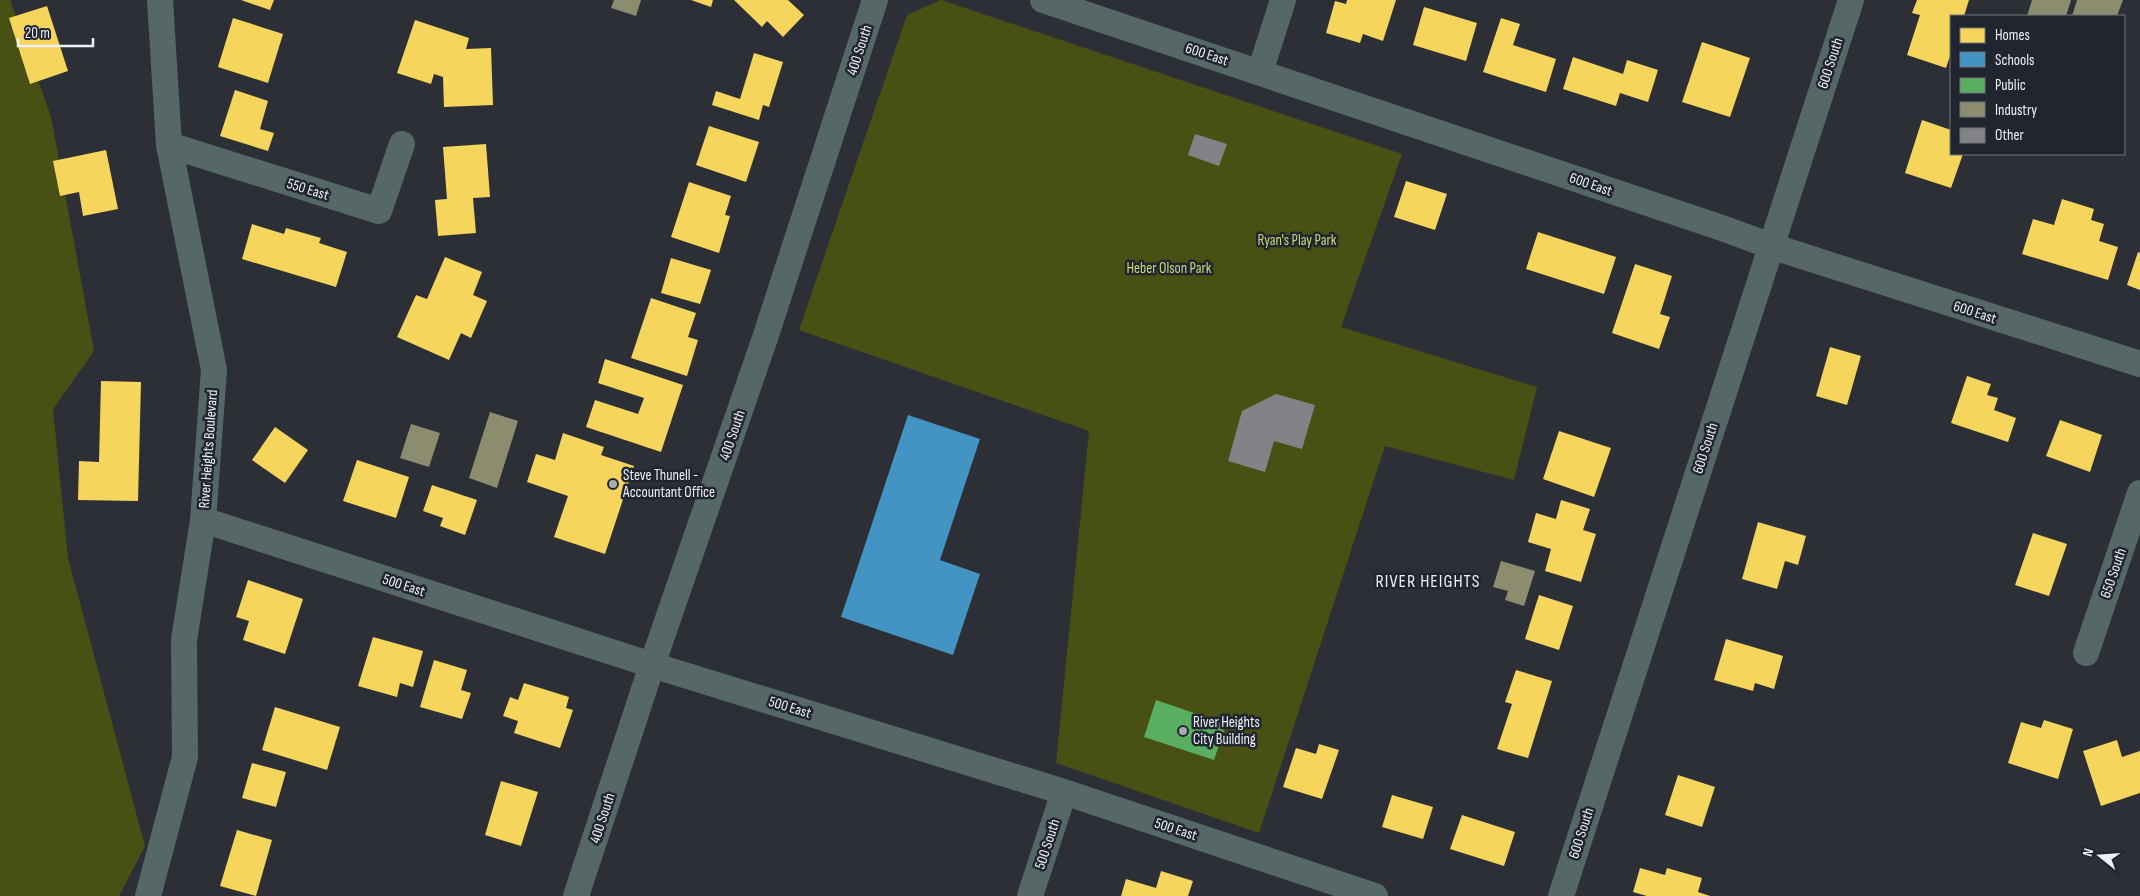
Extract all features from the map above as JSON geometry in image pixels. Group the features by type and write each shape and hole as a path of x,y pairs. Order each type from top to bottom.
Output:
{"street":[{"name":"River Heights Boulevard","path":"148,896 185,757 184,640 203,520 214,370 169,145 160,0"},
{"name":"400 South","path":"576,896 652,665 762,348 875,0"},
{"name":"600 East","path":"1043,0 1771,246 2140,364"},
{"path":"1260,72 1284,0"},
{"name":"600 South","path":"1561,896 1851,0"},
{"name":"550 East","path":"169,145 379,211 402,144"},
{"name":"650 South","path":"2086,653 2140,493"},
{"name":"500 East","path":"203,520 652,665 1064,792 1375,896"},
{"name":"500 South","path":"1030,896 1064,792"}],"green space":[{"path":"0,0 10,0 51,117 94,351 53,409 68,558 145,846 119,896 0,896"},
{"name":"Heber Olson Park","path":"941,0 1402,154 1341,327 1537,387 1514,480 1385,446 1259,833 1056,763 1089,431 799,330 907,15"}],"building: Homes":[{"path":"241,0 274,0 270,10"},
{"path":"691,0 713,0 711,7"},
{"path":"734,0 788,0 804,15 783,37 767,21 762,27"},
{"path":"1347,0 1396,0 1383,41 1363,34 1360,43 1326,33 1335,1 1346,4"},
{"path":"1917,0 1969,0 1964,15 1950,15 1950,56 1946,68 1907,55 1920,15 1912,13"},
{"path":"47,6 68,71 30,84 9,18"},
{"path":"1424,7 1477,23 1466,61 1413,45"},
{"path":"233,18 283,34 268,83 218,67"},
{"path":"1501,18 1520,24 1513,45 1556,59 1546,92 1483,72"},
{"path":"415,20 469,38 466,49 491,48 493,105 444,107 443,77 434,74 431,84 397,73"},
{"path":"1702,42 1750,58 1730,117 1682,102"},
{"path":"754,53 783,62 769,107 763,105 759,120 712,105 716,91 740,99"},
{"path":"1573,57 1623,74 1627,60 1658,70 1648,102 1620,93 1616,106 1563,89"},
{"path":"235,90 268,101 260,129 274,133 268,151 220,136"},
{"path":"1922,120 1950,130 1950,155 1963,155 1951,188 1905,173"},
{"path":"709,126 759,142 746,182 696,165"},
{"path":"486,144 490,197 473,198 476,233 438,236 435,200 447,199 443,147"},
{"path":"106,150 118,209 83,216 79,192 60,196 53,161"},
{"path":"1406,181 1447,194 1435,230 1394,217"},
{"path":"689,182 731,196 725,215 730,216 719,253 671,237"},
{"path":"2062,199 2094,209 2091,220 2104,224 2099,241 2118,247 2108,280 2022,254 2033,219 2054,225"},
{"path":"252,224 284,234 286,228 321,238 319,243 347,252 336,287 242,259"},
{"path":"1538,232 1616,257 1604,294 1526,269"},
{"path":"2138,252 2140,253 2140,290 2127,285"},
{"path":"445,257 482,272 473,295 487,301 471,338 461,333 449,360 397,337 416,295 427,299"},
{"path":"671,258 711,270 700,304 661,293"},
{"path":"1635,264 1672,276 1660,314 1670,317 1659,349 1612,333"},
{"path":"651,298 696,313 688,337 698,340 687,376 631,358"},
{"path":"1830,347 1861,356 1847,405 1816,396"},
{"path":"605,359 683,385 661,452 586,427 595,400 638,414 644,398 598,383"},
{"path":"1967,376 1991,384 1987,395 1998,398 1994,410 2016,418 2008,442 1951,423"},
{"path":"101,381 141,382 138,501 78,500 79,461 99,462"},
{"path":"2060,420 2102,435 2090,472 2046,456"},
{"path":"275,427 308,450 285,483 252,460"},
{"path":"1559,431 1611,448 1594,497 1543,479"},
{"path":"563,433 604,447 601,455 634,466 605,554 554,537 568,496 527,482 536,454 555,460"},
{"path":"357,460 409,477 396,518 343,501"},
{"path":"432,485 477,500 465,535 440,526 443,518 423,511"},
{"path":"1561,500 1590,509 1583,530 1596,534 1581,582 1545,571 1551,549 1528,542 1536,513 1556,519"},
{"path":"1758,522 1806,536 1798,565 1785,561 1777,589 1742,579"},
{"path":"2033,533 2067,544 2049,596 2015,585"},
{"path":"248,580 303,599 285,654 243,640 249,621 236,617"},
{"path":"1539,595 1573,606 1559,650 1525,639"},
{"path":"373,637 423,651 413,687 400,683 397,697 358,686"},
{"path":"1726,639 1783,656 1774,689 1755,683 1753,691 1714,680"},
{"path":"434,660 467,670 461,690 471,693 462,719 420,707"},
{"path":"1516,670 1552,681 1528,758 1497,749 1512,704 1505,702"},
{"path":"524,683 569,697 566,708 573,710 560,748 514,733 518,721 503,716 510,697 518,700"},
{"path":"275,707 340,727 327,770 262,750"},
{"path":"2044,720 2073,729 2058,779 2008,763 2021,722 2041,728"},
{"path":"2117,740 2122,757 2140,751 2140,793 2101,806 2083,751"},
{"path":"1319,744 1339,750 1322,799 1283,787 1296,748 1316,754"},
{"path":"252,763 286,772 276,807 242,798"},
{"path":"1678,775 1715,787 1702,827 1665,815"},
{"path":"501,781 538,792 521,846 485,835"},
{"path":"1392,795 1433,807 1423,839 1382,827"},
{"path":"1462,815 1515,832 1504,866 1450,849"},
{"path":"237,830 272,840 256,896 220,886"},
{"path":"1640,868 1665,875 1667,868 1702,878 1698,892 1710,896 1647,896 1633,892"},
{"path":"1161,871 1193,881 1188,896 1121,896 1126,879 1156,888"}],"building: Schools":[{"path":"908,415 980,439 940,560 980,574 953,655 841,617"}],"building: Public":[{"path":"1156,700 1226,724 1214,760 1144,737"}],"building: Industry":[{"path":"614,0 641,0 636,16 611,8"},
{"path":"2032,0 2071,0 2066,15 2027,15"},
{"path":"2077,0 2123,0 2117,15 2072,15"},
{"path":"490,412 518,421 497,488 469,478"},
{"path":"411,424 440,433 429,467 400,458"},
{"path":"1501,561 1535,571 1524,606 1505,600 1508,591 1493,587"}],"building: Other":[{"path":"1195,134 1227,144 1219,166 1188,155"},
{"path":"1276,394 1315,405 1302,449 1274,441 1265,472 1228,461 1242,411"}],"place":[{"name":"Steve Thunell - Accountant Office","path":"613,484"},
{"name":"River Heights City Building","path":"1183,731"}],"district":[{"name":"RIVER HEIGHTS","path":"1428,581"}],"park label":[{"name":"Ryan's Play Park","path":"1297,240"}]}
